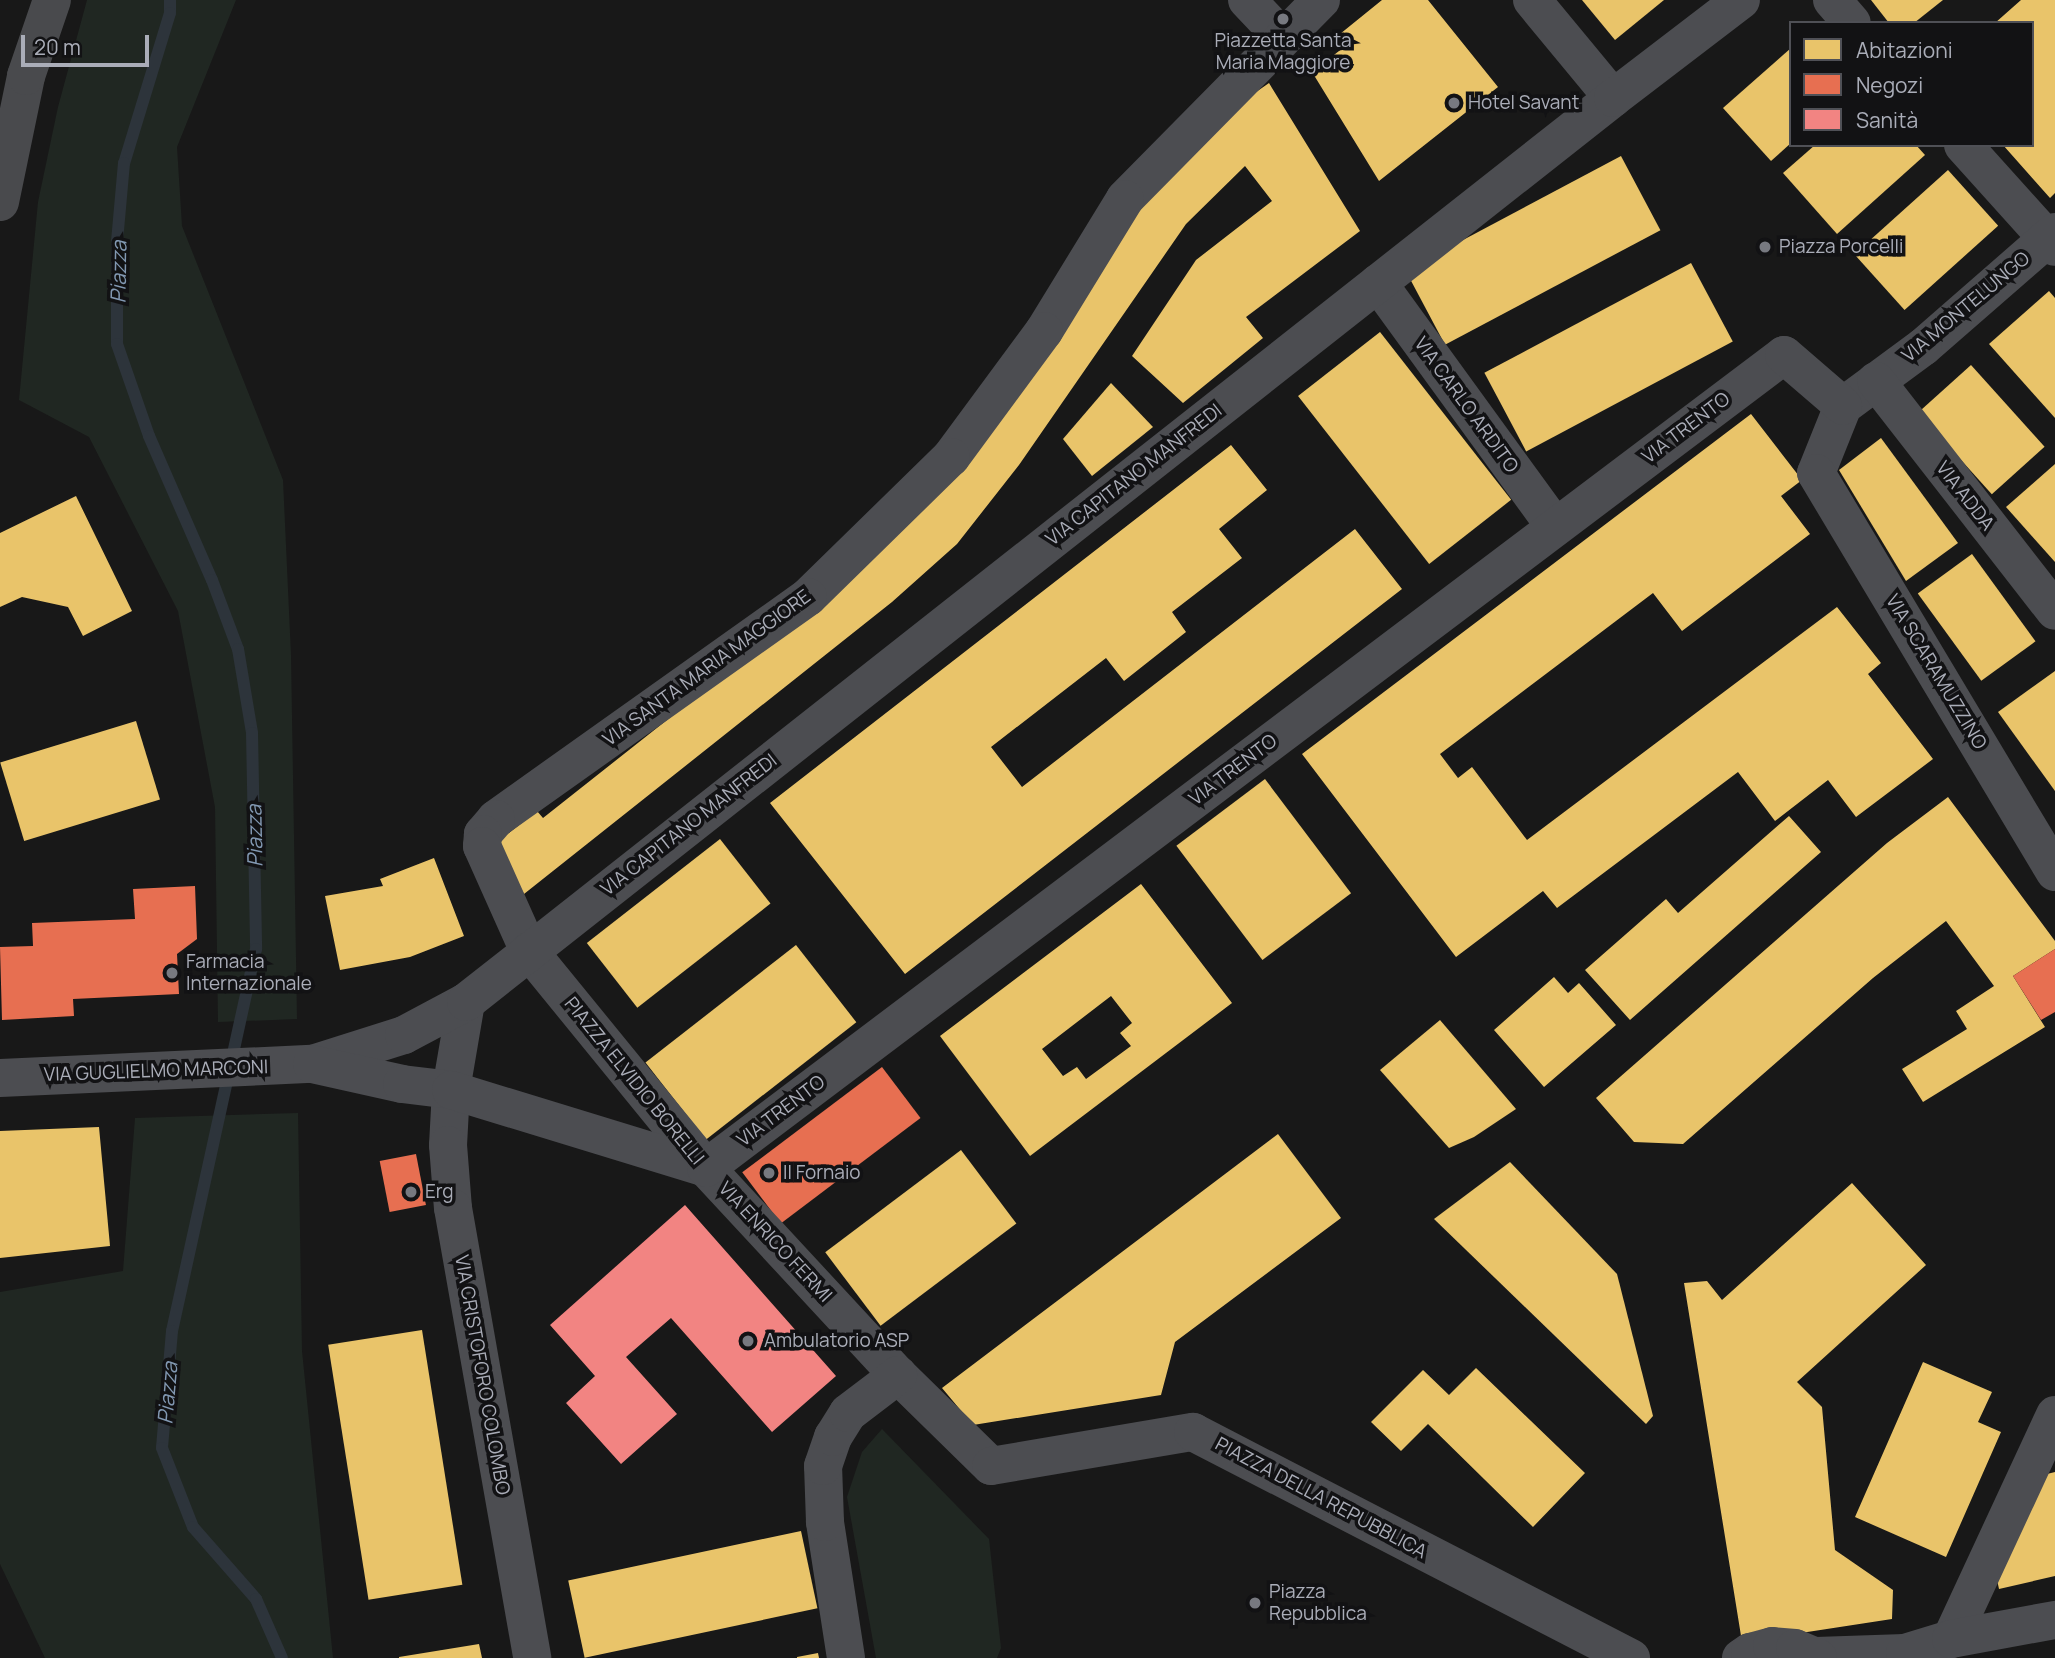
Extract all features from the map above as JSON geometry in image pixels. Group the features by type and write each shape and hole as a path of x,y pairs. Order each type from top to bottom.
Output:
{"main road":[{"path":"0,202 26,76 52,0"}],"street":[{"path":"1247,0 1282,37"},
{"name":"VIA SANTA MARIA MAGGIORE","path":"529,951 482,846 483,834 496,819 808,597 951,457 1044,331 1125,199 1321,0"},
{"path":"1532,0 1612,98"},
{"name":"VIA CAPITANO MANFREDI","path":"529,951 1740,0"},
{"path":"1832,0 1850,21"},
{"path":"1965,147 2053,239"},
{"name":"VIA MONTELUNGO","path":"1877,381 1923,347 2053,239"},
{"name":"VIA CARLO ARDITO","path":"1378,283 1555,527"},
{"name":"VIA TRENTO","path":"706,1168 1784,355 1843,406"},
{"path":"1843,406 1877,381"},
{"name":"VIA ADDA","path":"1877,381 2055,611"},
{"name":"VIA SCARAMUZZINO","path":"1843,406 1816,473 2055,872"},
{"path":"312,1064 404,1035 466,1002 529,951"},
{"name":"PIAZZA ELVIDIO BORELLI","path":"529,951 706,1168"},
{"path":"451,1090 466,1002"},
{"name":"PIAZZA ELVIDIO BORELLI","path":"312,1064 402,1084 451,1090 706,1168"},
{"name":"VIA GUGLIELMO MARCONI","path":"0,1078 312,1064"},
{"name":"VIA CRISTOFORO COLOMBO","path":"451,1090 448,1145 453,1208 532,1658"},
{"name":"VIA ENRICO FERMI","path":"706,1168 898,1375 991,1466"},
{"path":"846,1658 825,1522 824,1466 833,1437 848,1413 898,1375"},
{"path":"1951,1639 2055,1415"},
{"name":"PIAZZA DELLA REPUBBLICA","path":"991,1466 1193,1432 1631,1658"},
{"path":"1741,1658 1750,1652 1772,1646 1795,1648 1817,1657 1903,1655 1951,1639 2055,1620"}],"shaded area":[{"path":"87,0 236,0 177,147 182,226 283,480 291,655 297,1019 218,1022 215,807 178,611 89,437 19,400 38,202 58,107"},
{"path":"298,1113 302,1351 333,1658 45,1658 0,1564 0,1292 123,1271 135,1118"},
{"path":"882,1429 989,1539 1001,1648 997,1658 876,1658 847,1497 862,1452"}],"building: Abitazioni":[{"path":"1382,0 1428,0 1498,87 1379,181 1312,72 1348,44 1340,34"},
{"path":"1582,0 1664,0 1615,40"},
{"path":"1871,0 1943,0 1917,21 1887,21"},
{"path":"2021,0 2055,0 2055,193 2050,198 2005,147 2034,147 2034,21 1997,21"},
{"path":"1789,50 1789,145 1771,161 1723,108"},
{"path":"1269,83 1360,231 1246,317 1263,338 1183,403 1132,356 1196,260 1272,201 1245,166 1186,224 1019,465 957,544 892,602 524,894 496,843 537,811 543,818 863,565 1147,198 1206,127"},
{"path":"1813,147 1918,147 1925,155 1837,234 1783,173"},
{"path":"1621,156 1660,230 1445,345 1406,271"},
{"path":"1948,170 1998,226 1905,310 1854,254"},
{"path":"1691,263 1733,342 1526,451 1484,373"},
{"path":"2049,291 2055,298 2055,418 1989,344"},
{"path":"1380,332 1511,500 1429,564 1298,396"},
{"path":"1971,365 2045,447 1992,494 1918,413"},
{"path":"1111,383 1153,427 1092,476 1063,439"},
{"path":"1751,414 1802,480 1781,496 1810,534 1682,631 1653,593 1440,754 1458,778 1472,767 1527,840 1837,607 1881,663 1868,674 1933,759 1856,817 1828,780 1775,821 1738,772 1557,908 1543,891 1456,957 1302,754"},
{"path":"1881,438 1958,543 1906,581 1839,470"},
{"path":"1231,445 1267,490 1219,529 1242,558 1172,612 1186,632 1124,681 1106,658 991,747 1022,787 1355,529 1402,589 905,974 770,803"},
{"path":"2055,464 2055,562 2006,507"},
{"path":"76,496 132,611 83,636 68,607 22,597 0,607 0,533"},
{"path":"1972,554 2035,641 1981,681 1918,593"},
{"path":"2055,671 2055,791 1998,712"},
{"path":"136,721 160,799 24,841 0,763"},
{"path":"1265,779 1351,893 1262,960 1176,846"},
{"path":"1948,797 2055,941 2055,949 2013,976 2045,1027 1923,1102 1902,1069 1967,1029 1956,1011 1994,986 1946,921 1873,978 1683,1144 1634,1142 1596,1098 1887,843"},
{"path":"1789,816 1821,852 1630,1020 1585,970 1666,899 1678,913"},
{"path":"720,839 770,904 637,1008 587,943"},
{"path":"434,858 464,936 410,957 340,970 325,896 383,886 380,879"},
{"path":"1141,884 1232,1003 1030,1156 940,1036","holes":["1111,996 1132,1023 1120,1033 1131,1046 1086,1079 1077,1067 1063,1076 1042,1049"]},
{"path":"796,945 856,1022 706,1140 645,1063"},
{"path":"1554,977 1568,993 1579,983 1616,1025 1544,1087 1494,1030"},
{"path":"1440,1020 1516,1109 1474,1137 1449,1148 1380,1070"},
{"path":"99,1127 110,1246 0,1258 0,1131"},
{"path":"1278,1134 1341,1218 1175,1342 1161,1395 973,1425 942,1388"},
{"path":"961,1150 1016,1223 881,1326 825,1252"},
{"path":"1510,1162 1617,1274 1653,1416 1646,1424 1434,1219"},
{"path":"1852,1183 1926,1265 1797,1382 1822,1407 1835,1550 1893,1590 1892,1619 1742,1642 1684,1283 1707,1281 1722,1300"},
{"path":"422,1330 462,1585 369,1600 328,1345"},
{"path":"1923,1362 1992,1392 1978,1422 2001,1432 1946,1557 1855,1517"},
{"path":"1476,1368 1585,1473 1533,1527 1428,1424 1401,1451 1371,1422 1423,1370 1449,1395"},
{"path":"2055,1472 2055,1576 1999,1589 1992,1557 2039,1476"},
{"path":"801,1531 817,1608 585,1658 568,1580"},
{"path":"479,1644 482,1658 399,1658 399,1657"},
{"path":"818,1653 819,1658 797,1658 797,1657"}],"building: Negozi":[{"path":"195,886 197,939 177,954 179,994 73,999 74,1016 2,1020 0,947 33,946 32,923 135,919 133,889"},
{"path":"2055,949 2055,1012 2041,1020 2013,976"},
{"path":"882,1067 921,1118 781,1223 742,1172"},
{"path":"416,1154 426,1205 390,1212 380,1161"}],"building: Sanità":[{"name":"Ambulatorio ASP","path":"685,1205 836,1376 772,1432 671,1318 626,1357 677,1414 621,1464 566,1403 595,1376 550,1325"}],"waterway":[{"name":"Piazza","path":"170,0 170,13 124,163 117,241 117,344 149,436 212,580 238,649 252,733 256,949 172,1331 162,1448 193,1527 256,1599 282,1658"}],"place":[{"name":"Piazzetta Santa Maria Maggiore","path":"1283,19"},
{"name":"Hotel Savant","path":"1454,103"},
{"name":"Piazza Porcelli","path":"1765,247"},
{"name":"Farmacia Internazionale","path":"172,973"},
{"name":"Il Fornaio","path":"769,1173"},
{"name":"Erg","path":"411,1192"},
{"name":"Ambulatorio ASP","path":"748,1341"},
{"name":"Piazza Repubblica","path":"1255,1603"}]}
